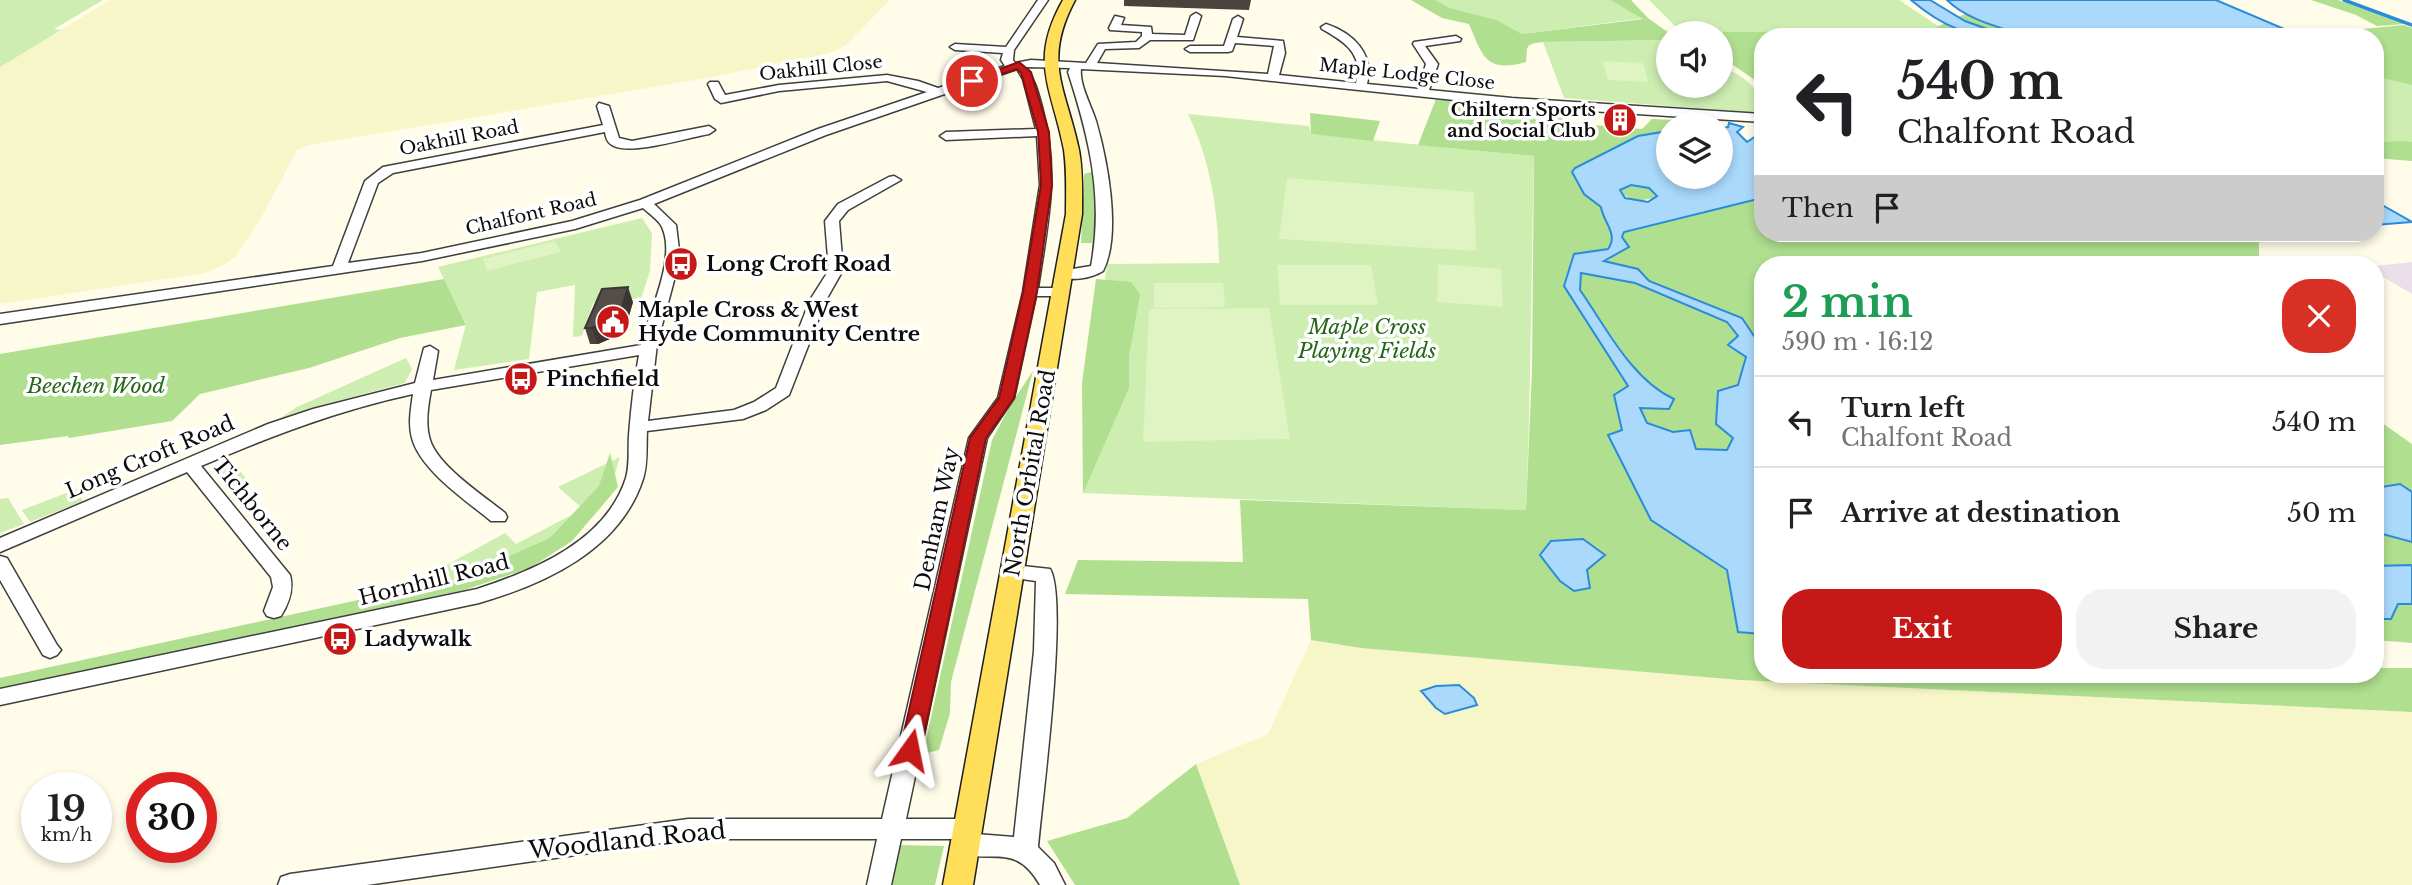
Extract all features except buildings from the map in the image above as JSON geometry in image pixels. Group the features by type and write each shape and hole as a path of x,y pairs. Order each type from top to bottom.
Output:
{"main road":[{"path":"1048,62 1057,21 1069,0"},
{"name":"North Orbital Road","path":"958,885 1074,214 1073,161 1048,62"}],"street":[{"path":"955,47 1009,50 1043,0"},
{"path":"1030,292 1063,283 1098,268 1105,217 1102,167 1074,72 1102,46 1140,46 1189,38 1196,16"},
{"path":"1119,18 1114,28 1147,29 1140,46"},
{"path":"1190,49 1231,48 1238,19"},
{"path":"1326,27 1350,42 1362,55 1365,65 1360,87"},
{"path":"1422,93 1432,64 1418,44 1456,39"},
{"path":"1233,40 1270,41 1280,44 1277,72 1273,78"},
{"name":"Denham Way","path":"879,885 978,438 1006,398 1030,292 1046,185 1043,132 1029,79 1007,60 1009,50"},
{"name":"Maple Lodge Close","path":"1048,62 1273,78 1526,103 1754,117"},
{"name":"Chalfont Road","path":"0,319 445,253 541,234 645,203 797,141 1016,66 1048,62"},
{"name":"Oakhill Close","path":"714,84 721,99 779,88 887,78 914,83 939,93"},
{"path":"603,106 612,140 622,145 691,138 709,130"},
{"name":"Oakhill Road","path":"339,269 370,184 381,174 412,164 608,128"},
{"path":"946,136 1043,132"},
{"path":"612,157 622,145"},
{"path":"639,426 737,415 760,406 783,391 818,300 836,270 832,221 843,207 894,180"},
{"name":"Hornhill Road","path":"0,697 438,606 524,581 564,560 595,537 621,508 635,475 648,349 671,279 673,256 667,220 645,203"},
{"name":"Long Croft Road","path":"0,545 313,414 424,388 648,349"},
{"path":"430,351 418,423 422,444 438,464 498,517"},
{"name":"Tichborne","path":"190,464 280,575 284,587 274,611"},
{"path":"0,563 50,650"},
{"path":"1013,572 1043,574 1046,581 1045,651 1025,850 1048,874 1053,885"},
{"name":"Woodland Road","path":"290,885 688,829 893,828 965,837 1025,850"}],"shaded area":[{"path":"2412,262 2412,294 2384,277 2384,265"}],"green space":[{"path":"0,0 103,0 54,29 61,30 0,67"},
{"path":"110,0 890,0 846,45 830,53 707,78 309,145 297,150 260,220 236,256 226,264 205,273 0,304 0,67"},
{"path":"1411,0 1435,0 1450,8 1497,20 1522,34 1643,19 1610,0 1631,0 1656,24 1656,40 1543,42 1529,45 1526,62 1502,65 1487,59 1469,24 1442,18"},
{"path":"1435,0 1610,0 1644,18 1522,34 1497,20 1450,8"},
{"path":"1649,0 1899,0 1938,26 1754,28 1754,32 1733,32 1733,21 1670,21"},
{"path":"2311,0 2338,0 2405,24 2377,26 2356,15"},
{"path":"1972,11 2015,28 1934,28"},
{"path":"2404,25 2412,28 2412,85 2384,78 2384,28 2373,28"},
{"path":"1733,32 1754,32 1754,79 1733,65"},
{"path":"1656,40 1656,98 1733,98 1733,72 1754,88 1754,112 1564,98 1543,42"},
{"path":"2412,59 2412,147 2384,147 2384,63"},
{"path":"1603,61 1643,63 1648,82 1608,80"},
{"path":"1436,99 1561,110 1570,123 1642,129 1652,119 1656,119 1656,133 1638,136 1575,168 1573,176 1584,194 1601,207 1612,238 1608,249 1574,254 1565,286 1628,387 1614,395 1622,430 1608,436 1651,520 1728,570 1738,632 1754,633 1754,681 1361,648 1311,640 1308,599 1065,594 1078,560 1243,562 1240,500 1526,510 1532,370 1534,156 1418,145"},
{"path":"1310,113 1380,121 1373,141 1311,134"},
{"name":"Maple Cross Playing Fields","path":"1188,114 1309,126 1311,134 1534,156 1526,510 1083,493 1092,386 1107,264 1219,263 1212,187 1208,168"},
{"path":"2384,142 2412,142 2412,161 2384,159"},
{"path":"1095,171 1097,222 1092,243 1081,243 1084,174"},
{"path":"1287,178 1474,192 1476,251 1279,239"},
{"path":"1637,185 1653,190 1656,198 1636,201 1620,193 1625,186"},
{"path":"1754,200 1754,242 2259,242 2259,256 1754,256 1754,336 1742,318 1649,281 1638,269 1603,262 1629,247 1622,237 1624,232"},
{"path":"642,218 652,233 650,271 641,298 593,303 582,336 573,337 575,285 537,292 529,359 454,370 466,324 438,267"},
{"path":"555,241 561,252 487,271 483,259"},
{"path":"1438,264 1501,269 1503,307 1437,302"},
{"path":"1277,265 1371,265 1378,305 1280,305"},
{"path":"1581,273 1635,283 1727,322 1739,336 1729,344 1746,357 1738,385 1733,438 1727,450 1696,449 1673,432 1647,423 1640,408 1674,399 1660,393 1640,376 1579,290"},
{"name":"Beechen Wood","path":"444,279 466,325 400,338 309,368 200,394 172,421 69,438 0,445 0,354"},
{"path":"1096,279 1131,282 1140,294 1129,356 1129,388 1083,493 1082,383"},
{"path":"1154,283 1223,283 1225,307 1154,308"},
{"path":"1269,308 1290,439 1143,442 1149,309"},
{"path":"406,358 412,369 405,383 315,407 276,421 297,407"},
{"path":"1033,371 951,682 950,713 939,750 923,754 992,440"},
{"path":"2384,424 2412,444 2412,492 2400,484 2384,487"},
{"path":"610,453 618,487 572,541 530,568 464,590 0,690 0,678 459,578 550,538 599,486"},
{"path":"620,457 604,503 585,523 562,540 506,566 390,600 412,584 505,533 516,544 583,509 558,487"},
{"path":"229,458 250,483 230,492 213,472"},
{"path":"77,489 83,501 30,522 22,510"},
{"path":"8,498 24,524 0,533 0,499"},
{"path":"2384,534 2412,542 2412,565 2384,566"},
{"path":"2398,604 2412,604 2412,643 2384,641 2384,619 2391,619"},
{"path":"1311,640 1361,648 1754,681 1754,683 1803,683 2412,712 2412,885 1240,885 1196,764 1268,734"},
{"path":"2384,668 2412,668 2412,712 1803,683 2384,683"},
{"path":"1196,764 1240,885 1075,885 1047,841 1127,818"},
{"path":"898,845 944,846 935,885 889,885"}],"water":[{"path":"1911,0 1930,0 1965,21 1984,28 1955,28"},
{"path":"1947,0 2216,0 2282,28 2000,28 1975,19"},
{"path":"1733,124 1743,127 1737,132 1747,142 1754,137 1754,200 1624,232 1622,237 1629,247 1604,261 1638,269 1649,281 1742,318 1754,336 1754,633 1738,632 1727,570 1651,520 1608,435 1622,430 1614,395 1628,386 1564,286 1574,254 1608,249 1612,238 1601,207 1584,194 1572,172 1638,136 1656,133 1656,189 1733,189","holes":["1631,185 1649,188 1657,196 1648,202 1625,198 1620,190","1581,273 1635,283 1727,322 1738,336 1728,345 1746,357 1738,385 1718,391 1716,424 1733,438 1727,450 1696,449 1690,430 1673,432 1647,423 1640,408 1669,409 1674,399 1645,379 1621,351 1580,290"]},
{"path":"2384,206 2412,222 2384,224"},
{"path":"2400,484 2412,492 2412,542 2384,534 2384,487"},
{"path":"1583,539 1605,555 1587,570 1590,588 1574,591 1560,581 1540,555 1551,541"},
{"path":"2412,565 2412,604 2398,604 2391,619 2384,619 2384,566"},
{"path":"1459,685 1474,698 1477,705 1445,714 1421,691 1436,686"}],"waterway":[{"path":"2344,0 2412,25"}],"place":[{"name":"Chiltern Sports and Social Club","path":"1620,120"},
{"name":"Long Croft Road","path":"681,264"},
{"name":"Maple Cross & West Hyde Community Centre","path":"613,322"},
{"name":"Pinchfield","path":"521,379"},
{"name":"Ladywalk","path":"340,639"}],"route":[{"path":"910,750 978,438 1006,398 1030,292 1046,185 1043,132 1026,72 1019,65 972,81"}]}
